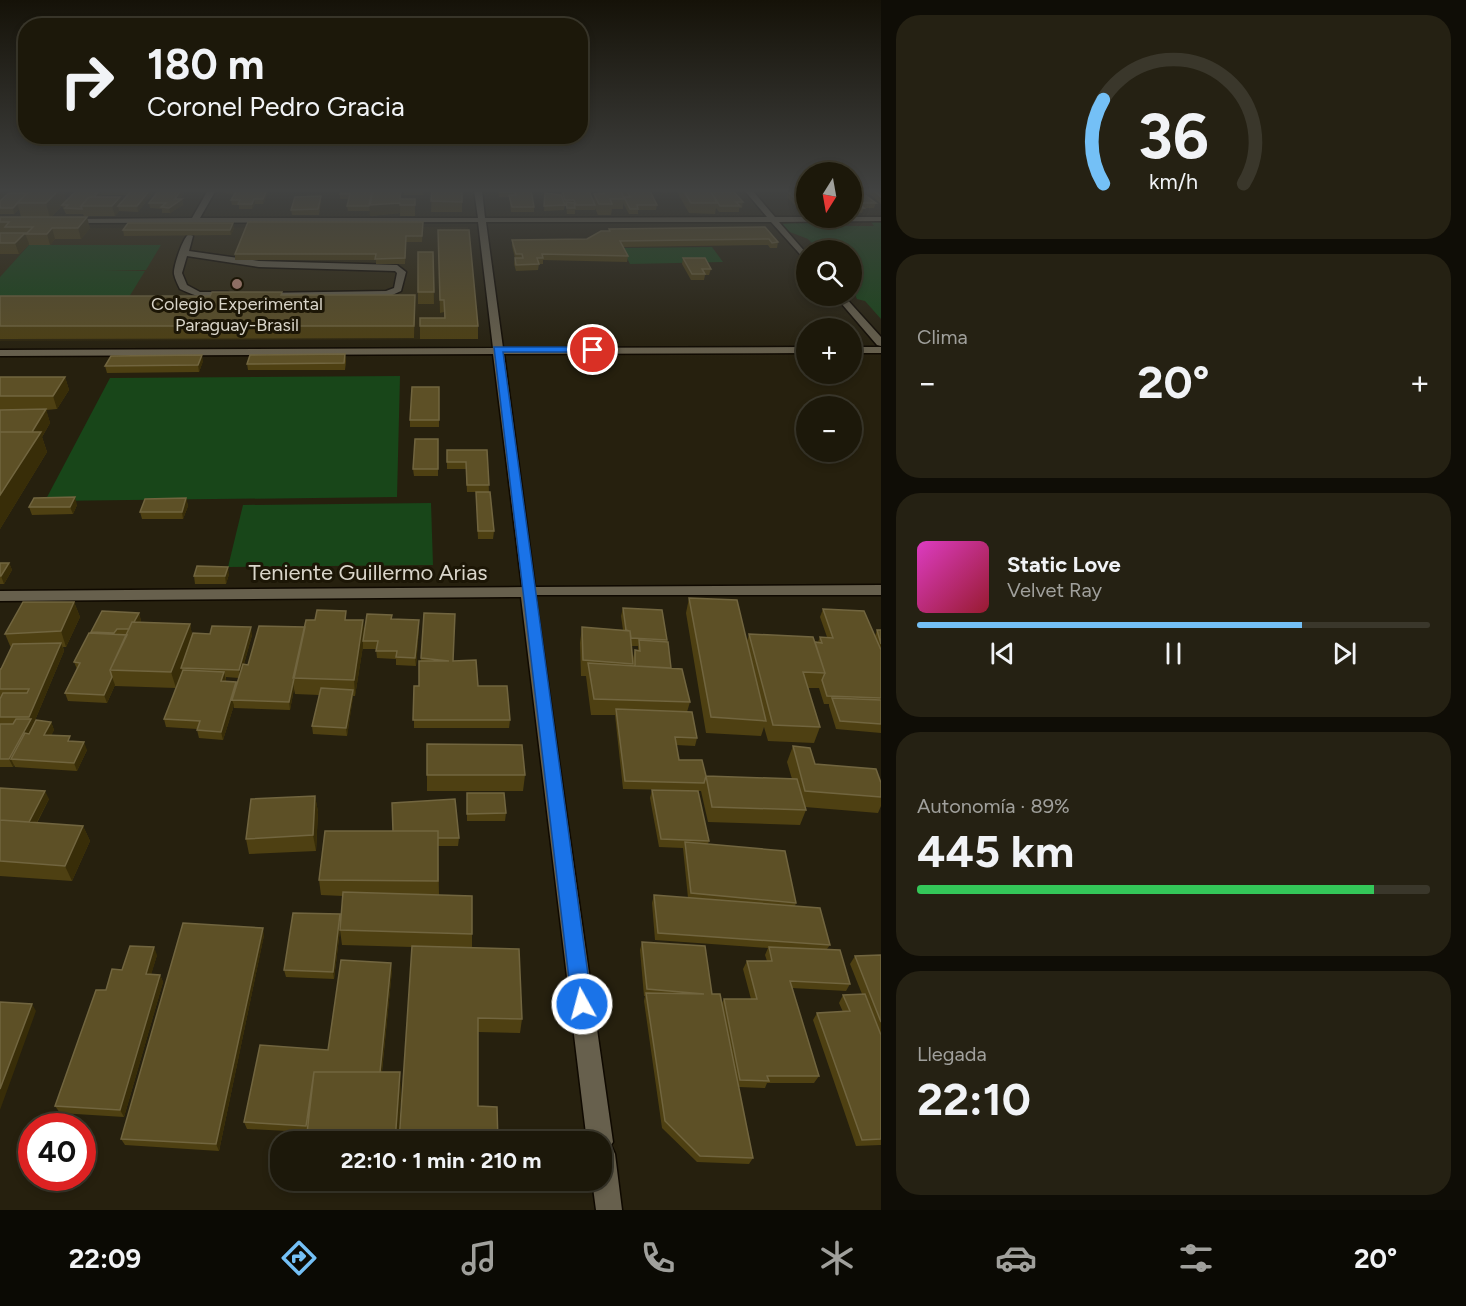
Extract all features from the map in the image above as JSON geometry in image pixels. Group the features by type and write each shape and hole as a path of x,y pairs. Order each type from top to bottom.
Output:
{"street":[{"path":"185,246 178,273 183,287 205,296 241,295"},
{"path":"487,246 528,592 599,1131"},
{"path":"182,253 243,263 397,268 402,272 398,289 388,294 252,295"},
{"path":"848,306 881,343"},
{"path":"0,353 498,349 796,350"},
{"path":"862,350 881,350"},
{"name":"Teniente Guillermo Arias","path":"0,596 881,590"},
{"path":"607,1191 609,1210"}],"shaded area":[{"name":"Colegio Experimental Paraguay-Brasil","path":"0,246 470,246 478,339 0,341"}],"green space":[{"path":"28,246 160,246 146,270 104,270 145,271 129,297 0,298 0,277"},
{"path":"862,246 881,246 881,319 862,300"},
{"path":"712,247 723,262 630,264 622,248"},
{"path":"400,376 397,497 45,501 110,378"},
{"path":"431,503 433,565 228,567 243,505"}],"building":[{"path":"238,246 406,246 405,258 375,259 376,254 235,254"},
{"path":"438,246 471,246 478,326 420,326 420,318 445,318 444,300 440,300"},
{"path":"514,246 623,246 628,256 542,254 543,258 537,258 539,264 516,265 515,258 523,258 522,254 516,254"},
{"path":"418,252 433,252 434,292 418,292"},
{"path":"683,258 705,258 711,269 702,269 705,274 692,274"},
{"path":"212,292 282,292 281,295 415,295 414,326 0,326 0,296 210,296"},
{"path":"345,354 344,363 247,364 250,355"},
{"path":"202,355 198,365 105,366 111,356"},
{"path":"0,377 65,377 53,396 0,396"},
{"path":"412,387 439,387 439,420 410,420"},
{"path":"46,409 32,432 0,432 0,410"},
{"path":"0,432 41,432 0,495"},
{"path":"415,439 438,439 438,469 413,469"},
{"path":"447,450 487,450 489,485 467,485 466,462 447,462"},
{"path":"476,492 490,492 494,531 478,531"},
{"path":"75,497 70,507 29,507 34,498"},
{"path":"186,498 182,512 140,512 145,499"},
{"path":"0,563 9,563 1,576 0,576"},
{"path":"197,566 228,567 225,576 194,576"},
{"path":"689,598 737,600 766,721 711,717"},
{"path":"23,602 74,602 61,631 5,634"},
{"path":"623,608 662,610 667,640 631,638 630,631 626,630"},
{"path":"823,609 864,611 881,650 881,698 827,696 822,680 825,673 815,642 822,643 820,637 833,638"},
{"path":"317,610 346,611 345,620 363,620 354,680 293,678 306,620 315,620"},
{"path":"102,611 139,613 129,629 117,629 114,633 91,632"},
{"path":"424,613 455,614 453,661 476,660 478,686 507,686 510,720 413,720 414,686 419,686 419,661 449,661 421,658"},
{"path":"367,614 392,615 391,619 419,620 415,658 396,657 397,651 376,651 378,641 363,641"},
{"path":"132,622 190,624 171,672 110,670"},
{"path":"212,626 251,627 239,670 181,668 193,633 210,634"},
{"path":"259,626 305,627 289,702 232,700 243,664 248,665"},
{"path":"582,627 630,631 633,664 583,660"},
{"path":"877,630 881,630 881,644"},
{"path":"89,633 127,635 110,670 112,677 104,695 65,693 80,663 74,662"},
{"path":"749,634 813,637 825,673 803,672 820,727 773,725"},
{"path":"639,640 668,642 671,668 635,666 635,650 640,651"},
{"path":"61,643 29,717 0,717 0,699 3,693 27,693 29,689 0,689 0,669 13,644"},
{"path":"588,663 682,669 690,702 594,699"},
{"path":"183,670 224,672 221,681 236,682 221,732 197,730 200,721 164,719"},
{"path":"321,688 353,690 346,728 312,726"},
{"path":"832,698 881,700 881,724 840,721"},
{"path":"616,709 692,712 697,738 675,737 679,760 702,760 706,776 704,783 625,781"},
{"path":"16,719 31,719 9,759 0,759 0,724 13,724"},
{"path":"36,720 51,722 44,735 70,736 68,741 84,742 74,763 11,759 25,733 29,734"},
{"path":"427,744 522,745 525,775 427,775"},
{"path":"793,746 810,748 815,764 876,769 881,783 881,797 805,791"},
{"path":"706,776 797,779 806,810 712,807"},
{"path":"0,788 45,791 29,822 0,820"},
{"path":"652,790 698,791 709,841 661,839"},
{"path":"467,793 504,793 506,813 467,814"},
{"path":"315,796 313,835 246,839 251,799"},
{"path":"455,799 459,838 438,838 438,831 393,831 392,803"},
{"path":"0,820 83,826 65,866 0,861"},
{"path":"325,831 438,831 438,881 319,880"},
{"path":"685,842 785,851 796,903 691,893"},
{"path":"343,892 472,896 472,934 340,930"},
{"path":"654,895 820,908 830,945 658,933"},
{"path":"293,913 340,914 333,972 284,970"},
{"path":"183,923 263,928 216,1144 121,1139"},
{"path":"642,942 705,946 712,994 720,994 753,1158 700,1156 665,1121 646,993 704,994 647,989"},
{"path":"130,946 154,947 146,974 160,975 120,1110 55,1106 96,990 106,990 112,969 122,970"},
{"path":"412,946 519,949 522,1019 478,1018 478,1106 497,1107 498,1131 400,1131"},
{"path":"769,947 840,950 850,984 790,981 819,1076 767,1076 769,1081 740,1080 724,999 757,999 747,961 772,961"},
{"path":"881,955 881,1022 855,956"},
{"path":"341,960 391,963 380,1072 314,1072 306,1126 244,1122 260,1045 328,1050"},
{"path":"865,994 881,1035 881,1139 862,1140 817,1013 850,1011 843,995"},
{"path":"0,1002 32,1004 0,1089"},
{"path":"314,1072 400,1072 396,1131 307,1131"}],"place":[{"name":"Colegio Experimental Paraguay-Brasil","path":"237,284"}],"route":[{"path":"582,1004 498,349 593,350"}]}
